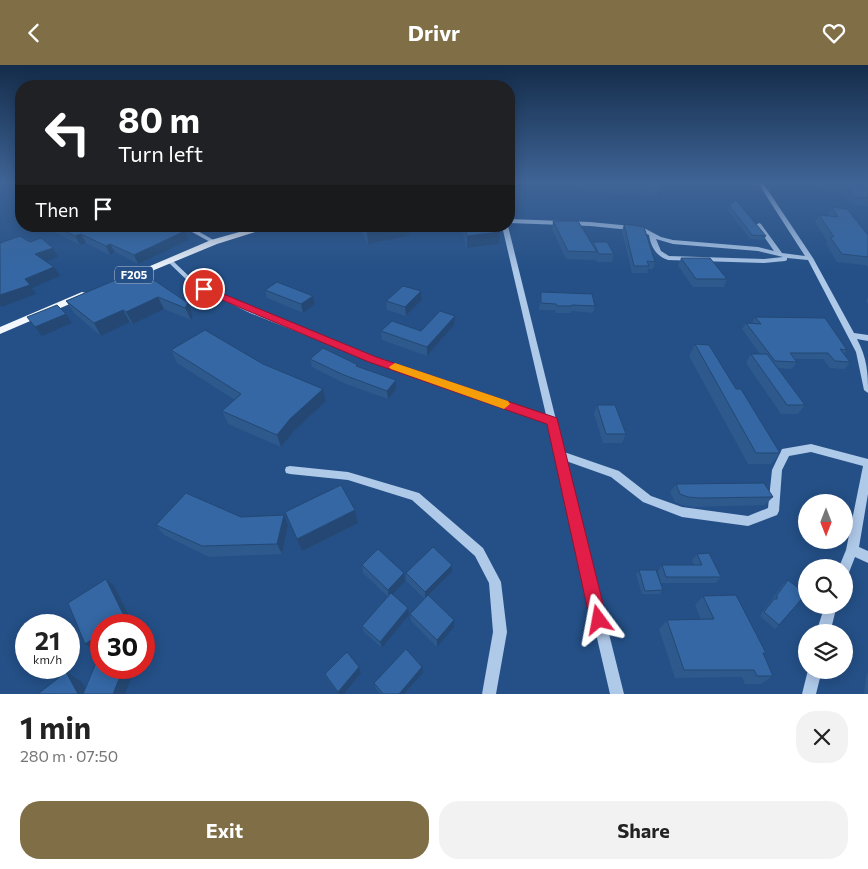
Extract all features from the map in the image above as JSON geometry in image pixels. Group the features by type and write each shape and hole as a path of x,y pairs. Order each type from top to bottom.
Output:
{"main road":[{"name":"F205","path":"118,281 214,242 249,232"},
{"path":"0,331 92,291"}],"street":[{"path":"780,212 810,258 860,352 868,390"},
{"path":"515,221 590,224 642,229 652,235 673,242 758,249 780,255 810,258"},
{"path":"759,225 780,255"},
{"path":"195,232 214,242"},
{"path":"506,232 617,694"},
{"path":"652,235 658,254 668,259 764,261 787,259 790,256"},
{"path":"170,261 194,284 253,311 373,359 552,421"},
{"path":"850,335 868,338"},
{"path":"559,454 615,473 647,499 682,512 748,521 773,511 777,470 786,452 811,448 868,464 852,550 849,559"},
{"path":"290,470 348,476 415,496 479,552 495,582 500,632 489,694"},
{"path":"852,550 868,557"},
{"path":"809,694 813,679"}],"building":[{"path":"735,212 746,212 766,236 752,235"},
{"path":"835,212 850,212 868,235 868,257 842,254 830,237 834,237 819,215 838,217"},
{"path":"553,221 578,221 597,252 568,251"},
{"path":"624,224 644,227 655,262 647,261 649,266 634,266"},
{"path":"67,232 183,232 134,255 110,244 106,246 81,234 75,236"},
{"path":"466,232 500,232 467,236"},
{"path":"20,236 30,242 41,238 53,248 35,254 54,267 25,279 30,285 0,295 0,243"},
{"path":"593,242 607,242 614,254 599,254"},
{"path":"681,258 710,258 727,279 696,279"},
{"path":"139,270 188,303 185,308 158,297 126,312 123,310 94,323 66,301"},
{"path":"277,282 313,296 301,304 265,290"},
{"path":"403,286 421,291 405,307 386,301"},
{"path":"541,292 592,294 595,306 557,306 556,304 541,303"},
{"path":"57,305 66,314 35,327 27,317"},
{"path":"440,311 455,316 427,347 381,331 392,321 421,331"},
{"path":"755,317 825,318 847,350 840,349 850,362 835,361 828,353 790,353 797,362 775,361 746,323 761,324"},
{"path":"205,330 263,364 323,389 290,419 277,435 222,411 241,394 171,350"},
{"path":"695,344 709,345 736,389 741,389 780,453 756,453"},
{"path":"323,348 358,365 356,366 396,380 387,391 344,375 310,359"},
{"path":"751,354 767,354 805,405 787,405"},
{"path":"597,405 615,405 626,434 606,434"},
{"path":"764,483 773,497 688,497 680,494 676,484"},
{"path":"341,485 355,510 297,539 285,512"},
{"path":"186,493 241,517 284,515 277,544 202,546 156,525"},
{"path":"433,547 452,565 425,592 406,573"},
{"path":"378,549 404,573 388,590 362,565"},
{"path":"709,553 721,577 666,577 662,565 702,565 697,554"},
{"path":"639,570 656,570 663,590 645,591"},
{"path":"106,579 123,614 90,614 90,641 85,644 80,632 80,614 73,614 68,603"},
{"path":"788,580 798,588 798,603 779,625 764,612 774,599 777,599 777,595"},
{"path":"391,593 408,608 380,642 362,626"},
{"path":"428,595 454,620 437,640 410,614"},
{"path":"736,595 766,653 763,653 773,676 757,676 754,670 684,670 667,620 714,619 703,596"},
{"path":"406,649 422,667 399,694 383,694 374,683"},
{"path":"347,652 359,667 338,692 325,674"},
{"path":"90,677 90,679 119,679 113,694 83,694"},
{"path":"57,679 70,679 78,694 38,694"}],"slow traffic":[{"path":"395,367 504,404"}],"route":[{"path":"204,289 214,295 373,359 552,421 599,620"}]}
